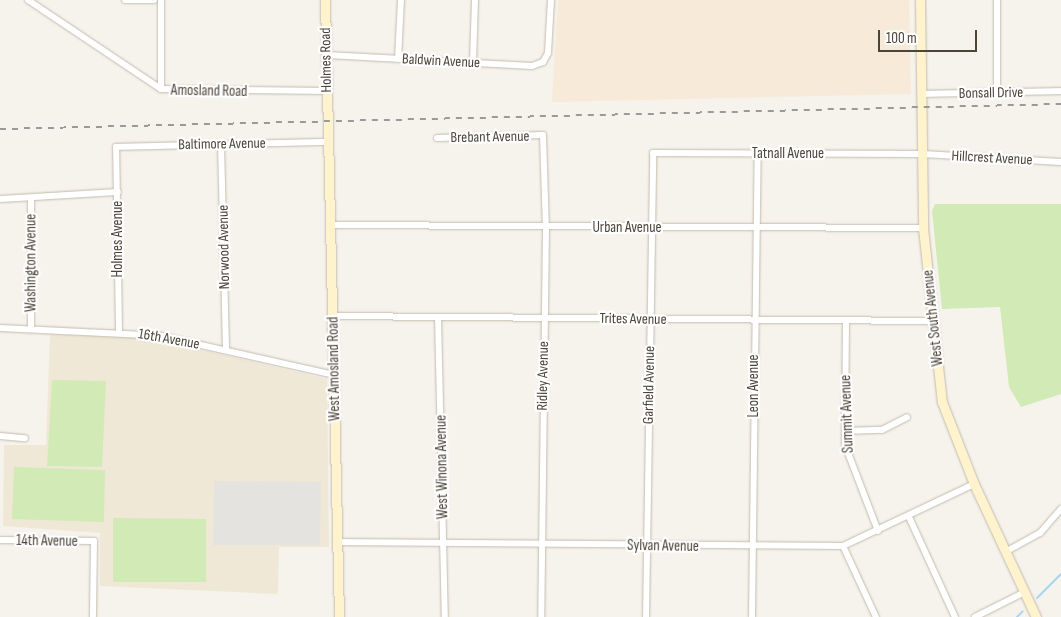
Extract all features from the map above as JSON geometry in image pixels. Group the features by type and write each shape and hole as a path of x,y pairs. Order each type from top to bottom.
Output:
{"street":[{"name":"Amosland Road","path":"28,0 161,90 327,91"},
{"path":"125,0 154,0"},
{"path":"161,0 161,90"},
{"name":"Holmes Road","path":"325,0 328,121"},
{"path":"398,58 401,0"},
{"path":"473,62 475,0"},
{"name":"Baldwin Avenue","path":"327,55 532,66 543,62 548,53 551,0"},
{"name":"West South Avenue","path":"920,0 923,228 942,402 974,484 1036,617"},
{"path":"997,0 997,93"},
{"name":"Bonsall Drive","path":"922,94 1061,91"},
{"name":"West Amosland Road","path":"328,121 340,617"},
{"name":"Brebant Avenue","path":"437,138 543,136"},
{"name":"Ridley Avenue","path":"541,617 543,318 546,228 543,136"},
{"name":"Baltimore Avenue","path":"116,147 328,142"},
{"name":"Norwood Avenue","path":"221,144 226,350"},
{"name":"Holmes Avenue","path":"116,147 119,331"},
{"name":"Tatnall Avenue","path":"653,153 758,155 923,154"},
{"name":"Garfield Avenue","path":"646,617 650,319 654,227 653,153"},
{"name":"Hillcrest Avenue","path":"923,154 1061,162"},
{"name":"Leon Avenue","path":"752,617 758,155"},
{"path":"0,199 118,192"},
{"name":"Washington Avenue","path":"31,328 32,198"},
{"name":"Urban Avenue","path":"330,225 546,228 923,228"},
{"name":"Trites Avenue","path":"332,316 934,321"},
{"name":"West Winona Avenue","path":"438,317 445,617"},
{"name":"Summit Avenue","path":"846,321 845,431 852,472 878,531"},
{"name":"16th Avenue","path":"0,328 119,331 226,350 334,375"},
{"path":"845,431 882,430 907,417"},
{"path":"0,436 25,438"},
{"name":"Sylvan Avenue","path":"338,542 443,541 753,548 843,546 909,517 974,484"},
{"path":"1006,551 1040,533 1061,509"},
{"path":"909,517 955,617"},
{"name":"14th Avenue","path":"0,540 94,541 93,617"},
{"path":"843,546 876,617"},
{"path":"975,617 1025,592"}],"shaded area":[{"path":"558,0 909,0 911,94 552,102"},
{"path":"50,335 118,336 171,343 327,379 329,547 279,547 278,594 100,586 100,533 3,526 4,445 46,445"},
{"path":"214,481 321,482 320,545 213,545"}],"green space":[{"path":"935,204 1061,204 1061,394 1021,407 1009,387 1000,307 942,309 932,211"},
{"path":"52,380 106,381 102,467 47,466"},
{"path":"14,467 105,470 104,522 12,519"},
{"path":"113,518 206,519 206,582 113,582"}],"waterway":[{"path":"1037,598 1061,574"},
{"path":"1017,617 1023,611"}],"railway":[{"path":"0,129 1061,104"}]}
